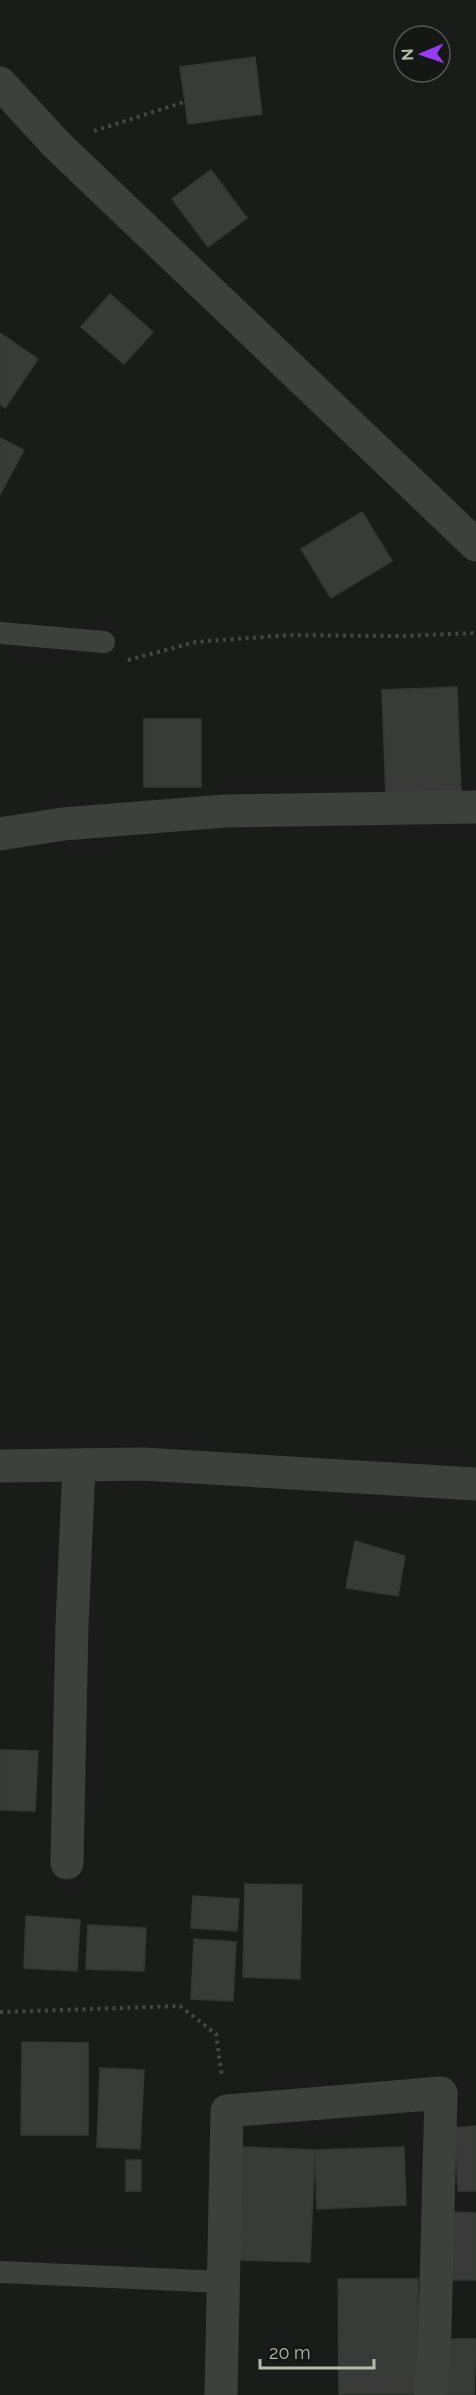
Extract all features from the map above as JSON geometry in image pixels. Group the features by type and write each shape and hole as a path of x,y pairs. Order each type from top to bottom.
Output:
{"street":[{"path":"0,83 56,144 476,545"},
{"path":"0,834 63,824 225,811 476,807"},
{"path":"0,1467 143,1464 476,1484"},
{"path":"67,1863 72,1625 79,1466"},
{"path":"221,2395 227,2110 441,2093 431,2395"}],"lane":[{"path":"0,633 104,642"},
{"path":"0,2272 223,2282"}],"path":[{"path":"56,144 184,102"},
{"path":"196,642 289,634 399,636 476,633"},
{"path":"0,2012 180,2006 216,2034 227,2110"}],"building":[{"path":"255,57 262,114 188,124 180,67"},
{"path":"211,170 247,218 208,247 172,199"},
{"path":"110,294 153,332 124,364 81,327"},
{"path":"0,333 38,359 5,408 0,404"},
{"path":"0,438 24,450 0,495"},
{"path":"362,512 392,561 331,598 301,549"},
{"path":"457,687 461,794 386,797 382,690"},
{"path":"144,719 201,719 201,787 144,787"},
{"path":"355,1541 405,1556 398,1596 346,1588"},
{"path":"0,1750 38,1751 35,1811 0,1810"},
{"path":"245,1884 302,1885 300,1979 243,1977"},
{"path":"193,1896 239,1899 237,1931 191,1928"},
{"path":"26,1916 80,1920 77,1971 24,1968"},
{"path":"88,1925 146,1928 144,1971 86,1969"},
{"path":"194,1939 236,1942 233,2001 191,1999"},
{"path":"22,2042 88,2043 88,2135 21,2135"},
{"path":"100,2068 144,2070 140,2149 97,2147"},
{"path":"476,2126 476,2191 458,2191 455,2128"},
{"path":"242,2147 315,2150 310,2262 239,2260"},
{"path":"404,2147 406,2205 317,2209 315,2150"},
{"path":"126,2160 141,2160 141,2191 126,2191"},
{"path":"445,2212 476,2213 476,2280 445,2280"},
{"path":"338,2279 418,2279 419,2394 339,2394"},
{"path":"444,2339 476,2339 474,2395 444,2395"}]}
